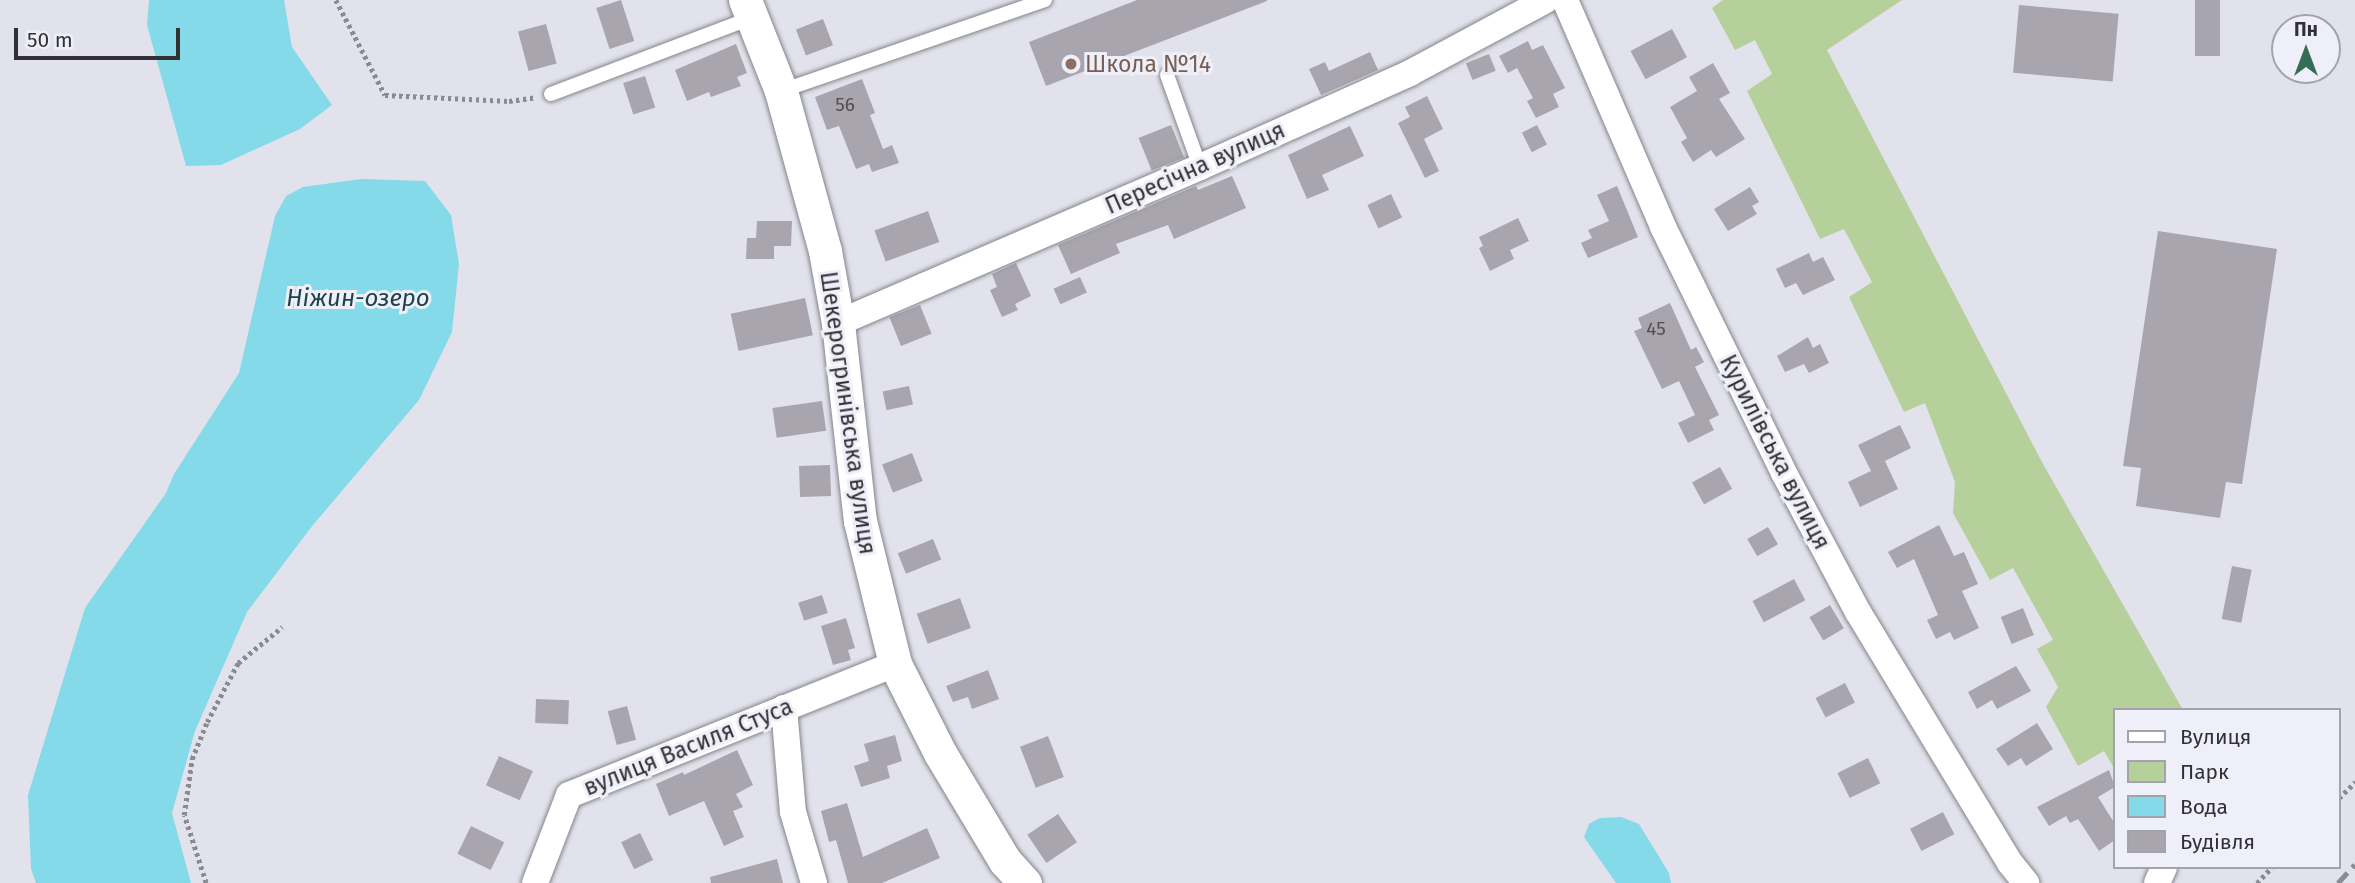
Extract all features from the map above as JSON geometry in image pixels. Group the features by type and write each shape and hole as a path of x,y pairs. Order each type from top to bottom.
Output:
{"street":[{"name":"Пересічна вулиця","path":"838,323 1410,73 1546,0"},
{"name":"Курилівська вулиця","path":"1565,0 1662,227 1784,473 1858,612 2010,863 2026,883"},
{"name":"Шекерогринівська вулиця","path":"748,9 781,91 825,251 838,323 860,522 895,664 940,753 1005,861 1025,883"},
{"name":"вулиця Василя Стуса","path":"535,883 569,795 895,664"},
{"path":"784,708 793,812 814,883"}],"lane":[{"path":"781,91 1045,0"},
{"path":"551,94 748,9"},
{"path":"1167,75 1200,167"}],"path":[{"path":"337,0 385,95 509,102 551,94"},
{"path":"206,883 184,815 192,759 206,722 238,663 282,627"},
{"path":"2341,796 2355,782"},
{"path":"2257,883 2270,869"}],"green space":[{"path":"1723,0 1902,0 1827,50 2043,464 2182,708 2114,708 2114,768 2104,751 2078,766 2046,707 2058,687 2037,649 2053,640 2013,568 1990,580 1953,513 1955,482 1925,403 1904,412 1849,297 1872,282 1844,229 1820,239 1747,91 1772,74 1755,40 1735,50 1712,8"}],"water":[{"path":"149,0 284,0 292,47 332,105 300,129 221,165 186,166 147,25"},
{"name":"Ніжин-озеро","path":"361,179 425,181 451,215 459,264 452,332 419,400 313,525 247,612 195,731 172,813 191,883 36,883 31,869 28,795 85,608 166,493 174,474 239,373 275,216 286,196 303,187"},
{"path":"1621,817 1639,824 1669,873 1671,883 1616,883 1584,837 1589,824 1600,818"}],"building":[{"path":"621,0 634,41 610,49 596,8"},
{"name":"Школа №14","path":"1137,0 1267,1 1046,86 1029,42"},
{"path":"2195,0 2220,0 2220,56 2195,56"},
{"path":"2019,5 2119,14 2113,81 2013,73"},
{"path":"823,19 833,45 806,56 796,29"},
{"path":"546,24 557,64 529,71 518,32"},
{"path":"1672,29 1687,57 1646,79 1631,51"},
{"path":"1528,41 1532,50 1543,45 1565,88 1553,94 1559,107 1536,118 1527,101 1533,98 1517,68 1508,73 1499,56"},
{"path":"736,44 747,73 737,77 741,86 711,97 709,92 687,101 675,70"},
{"path":"1370,52 1378,70 1321,95 1309,69 1325,62 1329,71"},
{"path":"1489,54 1496,71 1473,80 1466,63"},
{"path":"1713,63 1730,93 1719,99 1745,139 1716,157 1711,150 1693,162 1681,142 1687,138 1670,107 1697,91 1689,77"},
{"path":"645,76 655,107 633,114 623,83"},
{"path":"862,79 875,113 870,115 883,149 892,145 899,163 872,172 869,164 856,169 839,126 827,130 815,97"},
{"path":"1427,96 1443,129 1424,139 1439,171 1425,178 1398,123 1410,117 1405,107"},
{"path":"1171,125 1184,157 1152,171 1139,138"},
{"path":"1537,125 1547,145 1532,152 1522,133"},
{"path":"1350,126 1364,156 1322,175 1329,190 1307,199 1288,155"},
{"path":"1232,176 1246,208 1174,239 1168,225 1116,244 1120,253 1071,274 1058,245 1196,186 1198,190"},
{"path":"1617,186 1638,237 1588,258 1581,243 1592,238 1588,230 1609,221 1597,195"},
{"path":"1750,187 1759,202 1752,206 1757,214 1728,231 1714,209"},
{"path":"1391,194 1402,218 1378,229 1367,205"},
{"path":"928,211 939,242 886,262 874,230"},
{"path":"1518,218 1529,241 1510,250 1514,259 1490,271 1479,248 1483,246 1479,237"},
{"path":"757,221 792,221 791,246 774,246 774,259 746,259 747,238 756,238"},
{"path":"2158,231 2277,249 2242,484 2226,482 2220,518 2136,506 2141,468 2123,466"},
{"path":"1809,253 1813,262 1823,257 1835,280 1803,295 1796,283 1785,288 1776,269"},
{"path":"1016,263 1031,296 1015,304 1018,310 1002,317 990,290 997,287 992,274"},
{"path":"1080,277 1087,293 1060,304 1054,289"},
{"path":"805,298 813,335 739,351 731,314"},
{"path":"1670,303 1691,350 1696,347 1704,362 1695,367 1719,415 1709,420 1714,430 1688,443 1678,423 1695,415 1679,381 1662,389 1634,331 1642,328 1638,318"},
{"path":"920,305 932,334 901,346 889,317"},
{"path":"1808,337 1813,348 1820,344 1829,363 1809,373 1804,364 1785,372 1777,356"},
{"path":"909,386 913,405 887,410 883,392"},
{"path":"822,401 826,431 777,438 772,408"},
{"path":"1900,425 1911,448 1885,461 1898,489 1860,507 1848,482 1871,471 1858,445"},
{"path":"912,453 923,481 893,492 882,464"},
{"path":"830,465 831,496 800,497 799,466"},
{"path":"1720,467 1732,489 1704,504 1692,483"},
{"path":"1939,525 1954,556 1964,552 1978,584 1962,591 1979,628 1954,640 1950,632 1936,639 1927,620 1938,615 1914,559 1897,568 1888,552"},
{"path":"1768,527 1778,544 1757,556 1747,539"},
{"path":"933,539 941,559 906,574 898,553"},
{"path":"2232,566 2252,570 2241,623 2222,619"},
{"path":"1794,579 1805,600 1764,622 1753,601"},
{"path":"822,595 828,613 804,621 798,603"},
{"path":"960,598 971,628 928,644 917,614"},
{"path":"1830,605 1844,628 1823,641 1809,617"},
{"path":"2023,608 2034,635 2012,644 2001,617"},
{"path":"846,618 855,648 848,650 851,660 833,665 821,626"},
{"path":"2016,666 2031,691 1997,709 1992,700 1977,709 1968,692"},
{"path":"988,670 999,699 972,709 968,697 953,702 946,686"},
{"path":"1845,683 1855,703 1826,718 1816,698"},
{"path":"536,699 569,700 568,724 535,723"},
{"path":"627,706 636,740 617,745 608,711"},
{"path":"2037,723 2053,749 2026,766 2021,758 2008,766 1996,749"},
{"path":"895,735 902,761 887,766 890,778 861,787 854,766 869,761 864,744"},
{"path":"1048,736 1064,777 1036,788 1020,747"},
{"path":"737,750 753,785 736,794 743,807 733,811 744,837 724,846 704,801 669,816 656,784 683,772 684,775"},
{"path":"499,756 533,771 520,800 486,785"},
{"path":"1868,758 1880,783 1850,798 1837,773"},
{"path":"2109,770 2114,788 2098,797 2114,822 2114,841 2099,851 2078,819 2070,823 2066,816 2049,826 2037,807"},
{"path":"847,803 863,857 927,828 940,858 882,883 848,883 836,840 829,842 821,811"},
{"path":"1943,812 1954,834 1921,851 1910,829"},
{"path":"1058,814 1077,842 1046,863 1027,835"},
{"path":"471,826 504,842 491,870 457,854"},
{"path":"640,833 653,860 634,869 621,842"},
{"path":"777,859 783,883 711,883 710,877"}],"railway":[{"path":"2338,883 2355,864"}],"place":[{"name":"Школа №14","path":"1071,64"}]}
